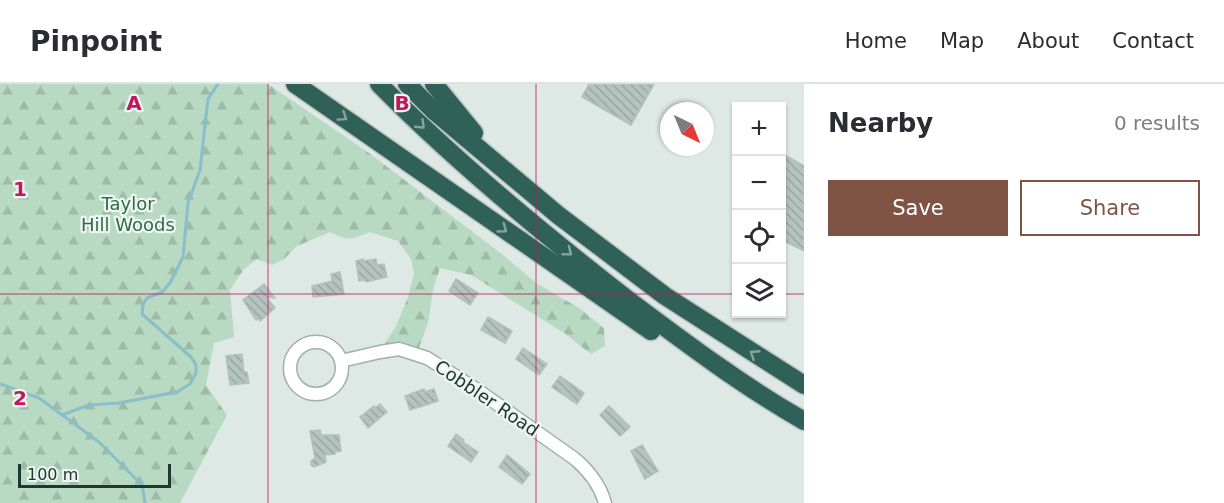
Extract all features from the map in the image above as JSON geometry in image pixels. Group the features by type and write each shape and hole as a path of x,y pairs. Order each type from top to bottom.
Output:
{"highway":[{"path":"295,84 657,335 730,375 804,421"},
{"path":"379,84 446,149 500,196 586,267 730,375"},
{"path":"407,84 433,110 558,215 665,296 804,385"},
{"path":"434,84 468,127 526,189"}],"street":[{"path":"318,342 328,345 336,352 341,362 340,377 335,386 326,392 316,394 306,392 297,387 292,378 290,368 292,358 298,349 307,344 318,342"},
{"name":"Cobbler Road","path":"341,362 399,349 427,357 468,383 575,459 588,470 597,483 605,503"}],"green space":[{"name":"Taylor Hill Woods","path":"0,84 268,84 369,153 503,255 536,283 579,308 604,328 605,346 591,354 564,333 471,275 440,268 433,290 428,323 417,353 380,352 396,326 408,297 414,273 411,259 398,241 370,232 350,238 330,232 297,246 284,259 272,265 257,259 244,269 230,290 234,337 214,343 206,385 227,415 180,503 0,503"}],"building":[{"path":"589,84 654,84 631,125 582,97"},
{"path":"786,156 804,166 804,251 786,242"},
{"path":"363,259 363,261 376,259 377,265 384,264 387,277 366,282 365,280 359,281 356,261"},
{"path":"340,272 344,294 313,297 312,286 332,281 331,274"},
{"path":"456,279 478,293 470,305 449,291"},
{"path":"264,284 275,298 266,297 275,308 260,321 256,320 243,300"},
{"path":"488,317 512,331 505,343 481,330"},
{"path":"523,348 547,364 539,375 516,359"},
{"path":"242,354 244,372 247,372 249,383 230,385 226,356"},
{"path":"560,376 584,393 577,404 552,387"},
{"path":"424,389 425,392 434,389 438,401 410,410 405,396"},
{"path":"380,404 387,412 368,428 360,417"},
{"path":"609,406 630,427 620,436 600,415"},
{"path":"320,430 321,435 339,435 341,451 325,455 326,462 314,467 311,465 311,461 315,458 310,431"},
{"path":"456,434 478,452 471,462 448,446"},
{"path":"642,445 658,471 645,479 631,451"},
{"path":"507,455 530,474 522,484 499,467"}],"waterway":[{"path":"62,415 89,405 119,403 177,392 190,384 196,373 196,365 191,357 142,314 147,298 162,292 170,283 183,257 188,203 200,170 208,99 218,84"},
{"path":"0,384 39,398 99,442 142,485 145,503"}]}
